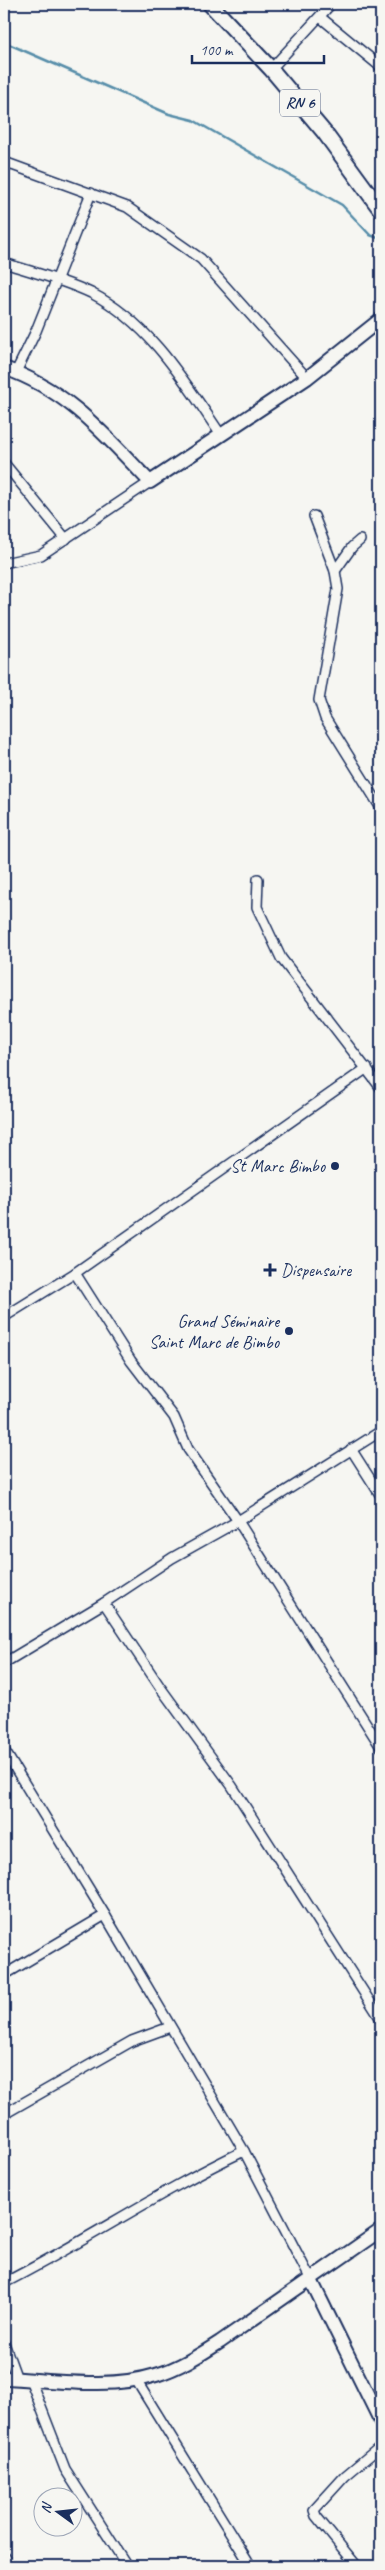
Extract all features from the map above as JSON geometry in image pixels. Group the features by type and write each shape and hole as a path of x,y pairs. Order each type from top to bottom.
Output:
{"main road":[{"name":"RN 6","path":"210,4 271,69 324,132 381,210"}],"street":[{"path":"271,69 331,4"},
{"path":"320,17 381,67"},
{"path":"4,162 127,207 201,259 307,378"},
{"path":"91,193 56,280 10,370 55,393 82,412 150,482"},
{"path":"4,263 91,293 133,322 168,356 221,435"},
{"path":"4,563 41,555 66,539 307,378 381,319"},
{"path":"4,463 66,539"},
{"path":"314,516 335,571 338,589 337,606 319,700 325,718 381,808"},
{"path":"335,571 352,547 360,540"},
{"path":"258,879 257,907 281,958 381,1088"},
{"path":"4,1317 75,1272 367,1068"},
{"path":"75,1272 131,1361 174,1418 188,1449 238,1521 381,1747"},
{"path":"4,1663 104,1603 172,1558 238,1521 381,1430"},
{"path":"351,1449 381,1496"},
{"path":"104,1603 232,1786 381,2019"},
{"path":"4,1750 105,1915 244,2151 310,2278 381,2422"},
{"path":"4,1975 105,1915"},
{"path":"4,2114 132,2041 170,2027"},
{"path":"4,2283 58,2255 215,2165 244,2151"},
{"path":"4,2378 107,2383 136,2380 156,2375 196,2357 381,2230"},
{"path":"4,2343 17,2379"},
{"path":"30,2379 66,2469 127,2566"},
{"path":"136,2380 251,2566"},
{"path":"357,2566 316,2516 314,2510 345,2476 381,2446"},
{"path":"4,2557 10,2566"}],"waterway":[{"path":"4,42 169,114 193,120 342,205 370,235 381,239"}],"place":[{"name":"St Marc Bimbo","path":"335,1166"},
{"name":"Dispensaire","path":"270,1270"},
{"name":"Grand Séminaire Saint Marc de Bimbo","path":"289,1331"}]}
